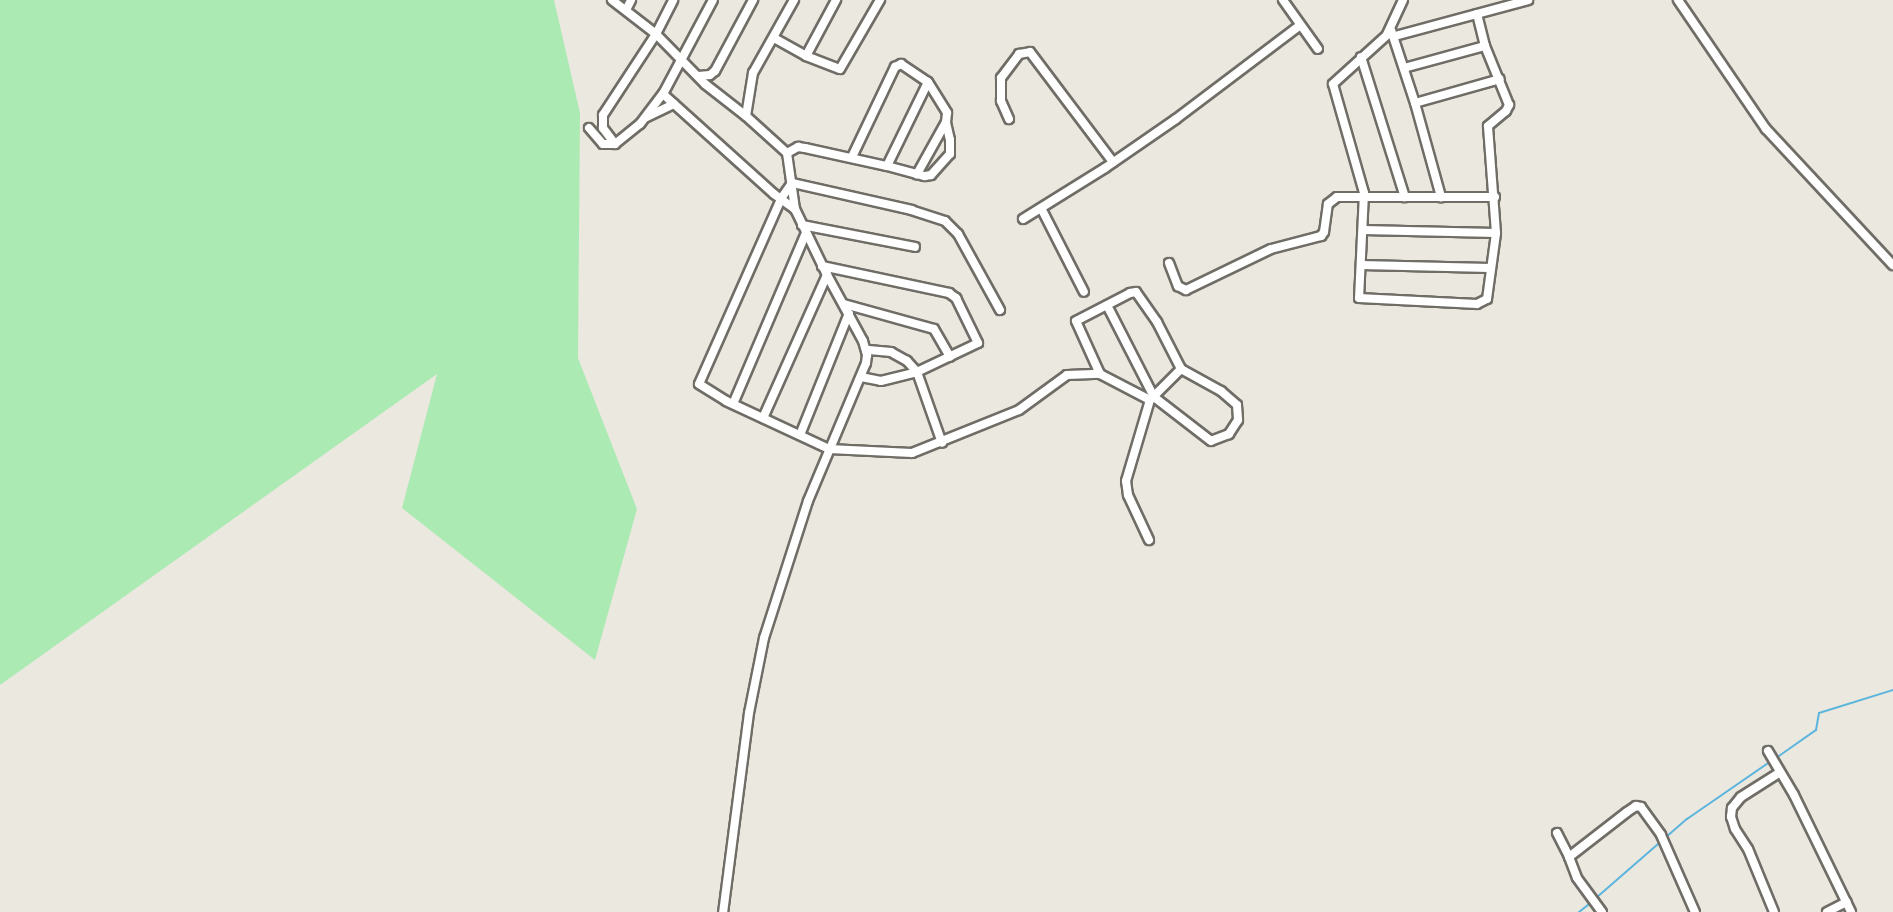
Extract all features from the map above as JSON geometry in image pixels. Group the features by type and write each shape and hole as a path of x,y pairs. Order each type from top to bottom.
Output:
{"street":[{"path":"612,0 656,34 698,76 747,116 787,153 795,209 866,350 867,359 861,377 808,501 759,659 723,912"},
{"path":"626,10 631,0"},
{"path":"615,144 603,128 603,115 656,34 673,0"},
{"path":"589,128 603,144 615,144 644,118 663,94 683,60 713,0"},
{"path":"698,76 710,75 715,70 753,0"},
{"path":"747,116 753,73 794,0"},
{"path":"806,56 836,0"},
{"path":"774,38 835,69 842,68 880,0"},
{"path":"1283,0 1299,26 1318,49"},
{"path":"1403,0 1393,33 1441,197"},
{"path":"1476,14 1485,46 1500,79 1509,107 1488,123 1496,233 1487,298 1477,304 1359,298 1364,195 1333,87 1336,79 1393,33 1528,0"},
{"path":"1678,0 1766,129 1893,265"},
{"path":"1023,219 1176,119 1299,26"},
{"path":"1404,68 1485,46"},
{"path":"1009,119 1001,101 1001,78 1019,54 1030,52 1113,162"},
{"path":"1361,57 1405,197"},
{"path":"787,153 798,147 805,148 852,157 917,174 931,175 950,154 950,140 942,102 928,82 903,64 897,65 852,157"},
{"path":"1415,103 1500,79"},
{"path":"887,166 928,82"},
{"path":"663,94 795,209"},
{"path":"644,118 674,104"},
{"path":"917,174 946,122"},
{"path":"792,183 781,199 699,384 733,404 829,449 904,454 942,443 1019,410 1067,375 1100,374 1152,398 1211,441 1229,434 1238,420 1237,405 1221,391 1181,369 1139,293 1130,293 1076,321 1100,374"},
{"path":"792,183 912,210 945,221 958,234 1000,310"},
{"path":"1168,263 1178,286 1186,290 1271,249 1321,236 1324,232 1328,204 1332,199 1340,197 1364,195 1495,197"},
{"path":"1041,208 1084,292"},
{"path":"733,404 804,229"},
{"path":"804,229 915,247"},
{"path":"1363,230 1496,233"},
{"path":"1361,265 1490,268"},
{"path":"822,266 953,295 978,343 917,372 881,381 861,377"},
{"path":"763,418 827,275"},
{"path":"844,304 934,329 950,357"},
{"path":"1107,305 1152,398"},
{"path":"800,435 849,313"},
{"path":"866,350 891,352 907,361 917,372 942,443"},
{"path":"1149,540 1128,495 1126,481 1152,398 1181,369"},
{"path":"1770,755 1790,788 1851,912"},
{"path":"1774,912 1748,849 1735,829 1731,817 1732,808 1741,797 1778,771"},
{"path":"1569,857 1636,807 1645,810 1667,847 1695,912"},
{"path":"1557,833 1577,878 1594,905 1602,912"},
{"path":"1827,912 1847,902"}],"green space":[{"path":"0,0 554,0 580,113 578,358 637,509 595,660 402,508 437,374 0,685"}],"waterway":[{"path":"1776,758 1816,730 1819,713 1893,690"},
{"path":"1596,898 1687,819 1771,761"},
{"path":"1579,912 1592,902"}]}
